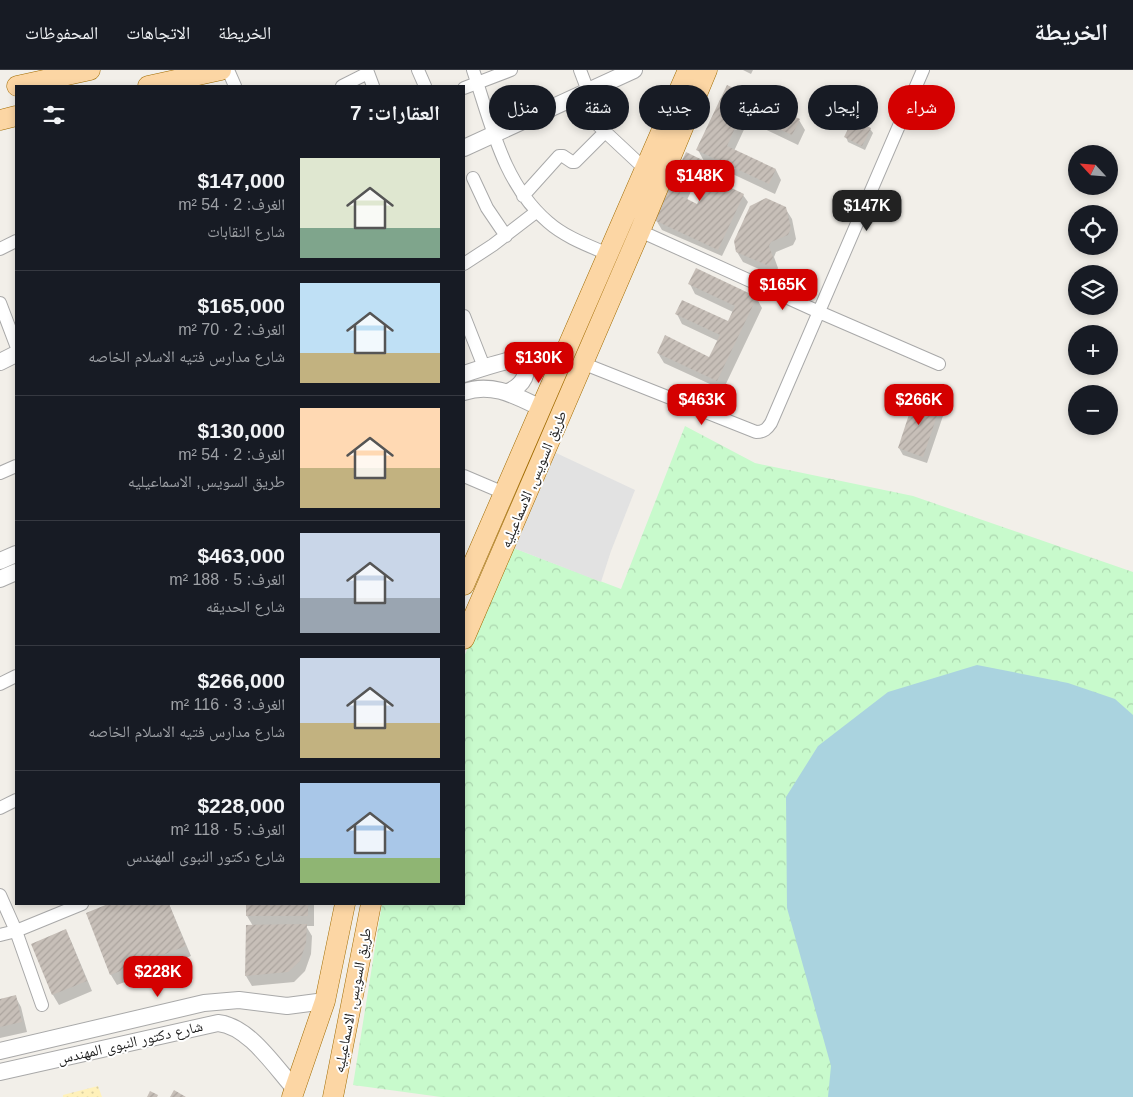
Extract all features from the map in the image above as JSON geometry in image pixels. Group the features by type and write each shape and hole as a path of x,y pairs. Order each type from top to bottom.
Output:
{"main road":[{"path":"19,85 54,74 90,70"},
{"path":"153,85 221,70"},
{"name":"طريق السويس, الاسماعيليه","path":"465,583 688,70"},
{"name":"طريق السويس, الاسماعيليه","path":"465,637 640,231 707,70"},
{"path":"0,90 15,86"},
{"path":"0,120 15,116"},
{"name":"طريق السويس, الاسماعيليه","path":"294,1093 326,1001 344,905"},
{"name":"طريق السويس, الاسماعيليه","path":"333,1097 371,905"}],"street":[{"path":"228,70 235,85"},
{"path":"418,70 425,85"},
{"path":"474,70 504,162 523,196 536,212 562,232 608,254"},
{"path":"465,88 511,70"},
{"path":"580,70 586,85"},
{"path":"601,85 634,70"},
{"path":"582,363 756,432 762,432 771,423 923,70"},
{"path":"344,85 368,72 374,85"},
{"path":"465,148 566,102"},
{"path":"523,196 559,156 564,156 575,162 605,132 645,169"},
{"path":"473,178 487,208 506,236"},
{"path":"465,263 506,236 536,212"},
{"path":"640,231 818,312 939,364"},
{"path":"0,249 15,242"},
{"path":"0,303 15,342"},
{"path":"465,319 484,367"},
{"path":"0,362 15,354"},
{"path":"465,374 524,356 564,354"},
{"path":"508,392 523,382 527,374 524,356"},
{"path":"465,392 478,388 489,388 508,392 541,408"},
{"path":"0,473 15,466"},
{"path":"465,476 504,493"},
{"path":"0,560 15,554"},
{"path":"0,579 15,572"},
{"path":"0,684 15,676"},
{"path":"0,808 15,800"},
{"path":"0,895 16,931 42,1005"},
{"path":"0,935 16,931 80,905"},
{"path":"0,1051 223,1000 287,1006 326,1001"},
{"path":"222,1023 223,1000"},
{"name":"شارع دكتور النبوى المهندس","path":"0,1072 206,1024 222,1023 242,1032 251,1039 294,1093"},
{"path":"49,1039 54,1060"}],"sand":[{"path":"98,1086 102,1097 63,1097 63,1095"}],"green space":[{"path":"685,426 755,463 913,496 1133,572 1133,1097 441,1097 353,1085 382,905 465,905 465,655 511,547 621,589"}],"shaded area":[{"path":"552,451 635,490 601,582 511,547"}],"water":[{"path":"977,665 1068,683 1115,699 1133,715 1133,1097 828,1097 831,1066 787,908 786,797 818,746 888,692"}],"building":[{"path":"720,100 720,130 734,130 727,146 776,169 769,184 696,150 706,130 710,130 710,121"},
{"path":"781,130 794,130 792,135"},
{"path":"848,130 870,130 862,146 844,137"},
{"path":"686,152 727,172 721,183 744,194 718,250 654,220","holes":["691,169 710,177 697,204 679,195"]},
{"path":"766,198 786,207 791,228 788,235 771,242 769,246 773,257 769,266 736,252 734,241 750,206"},
{"path":"696,268 757,297 717,381 657,353 665,335 709,357 720,335 675,314 682,300 728,321 735,306 688,284"},
{"path":"915,396 941,404 923,457 898,448"},
{"path":"106,905 169,905 186,946 110,975 86,913"},
{"path":"246,905 308,905 308,916 246,916"},
{"path":"307,924 306,943 300,961 288,972 245,976 246,925"},
{"path":"66,929 87,981 52,995 31,944"},
{"path":"16,995 22,1022 0,1027 0,999"},
{"path":"174,1090 186,1097 170,1097"},
{"path":"150,1091 158,1095 157,1097 147,1097"}]}
